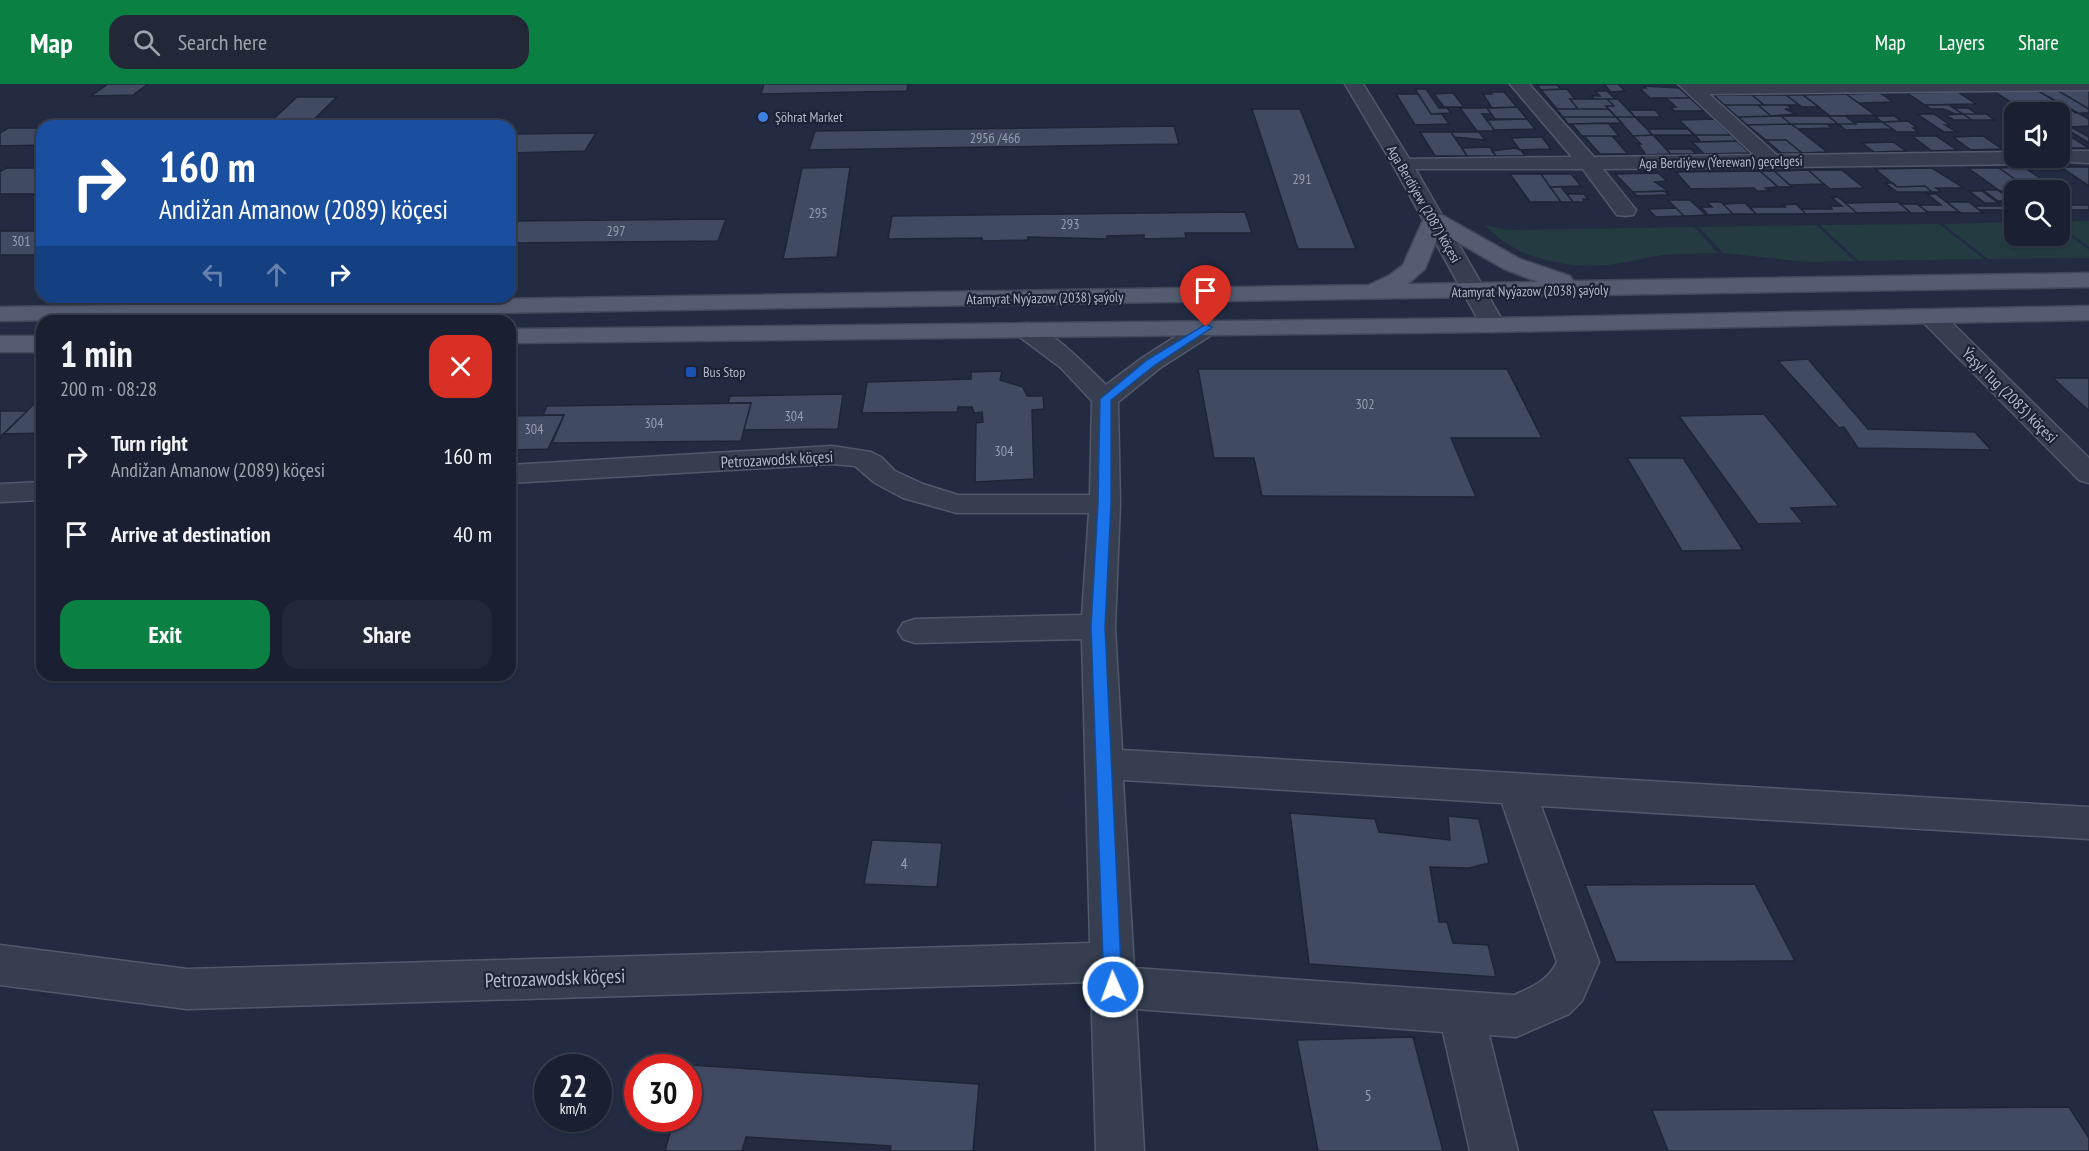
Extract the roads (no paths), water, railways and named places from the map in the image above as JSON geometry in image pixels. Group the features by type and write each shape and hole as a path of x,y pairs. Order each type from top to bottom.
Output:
{"main road":[{"path":"1370,293 1398,280 1413,269 1434,220 1521,268 1544,278 1599,289"},
{"name":"Atamyrat Nyýazow (2038) şaýoly","path":"0,314 1474,292 2089,280"},
{"name":"Atamyrat Nyýazow (2038) şaýoly","path":"516,336 1493,325 2089,313"},
{"path":"0,344 36,344"}],"street":[{"name":"Aga Berdiýew (2087) köçesi","path":"1354,84 1403,165 1493,325"},
{"path":"1519,84 1589,164 1625,210"},
{"path":"1689,86 2089,85"},
{"path":"1689,86 1772,161"},
{"path":"2070,157 2089,157"},
{"name":"Aga Berdiýew (Ýerewan) geçelgesi","path":"1403,165 2004,158"},
{"name":"Ýaşyl Tug (2083) köçesi","path":"1932,317 2089,474"},
{"path":"1105,399 1151,363 1206,327"},
{"path":"1026,330 1069,362 1105,399 1105,504 1098,627 1120,1151"},
{"name":"Petrozawodsk köçesi","path":"516,474 832,455 861,458 871,463 885,477 913,491 957,504 1105,504"},
{"path":"0,493 36,491"},
{"path":"915,631 1098,627"},
{"path":"1103,764 2089,823"},
{"name":"Petrozawodsk köçesi","path":"0,965 187,989 1113,975 1516,1016 1553,999 1567,987 1578,962 1516,788"},
{"path":"1461,1012 1494,1151"}],"place":[{"name":"Şöhrat Market","path":"763,117"},
{"name":"Bus Stop","path":"691,372"}]}
